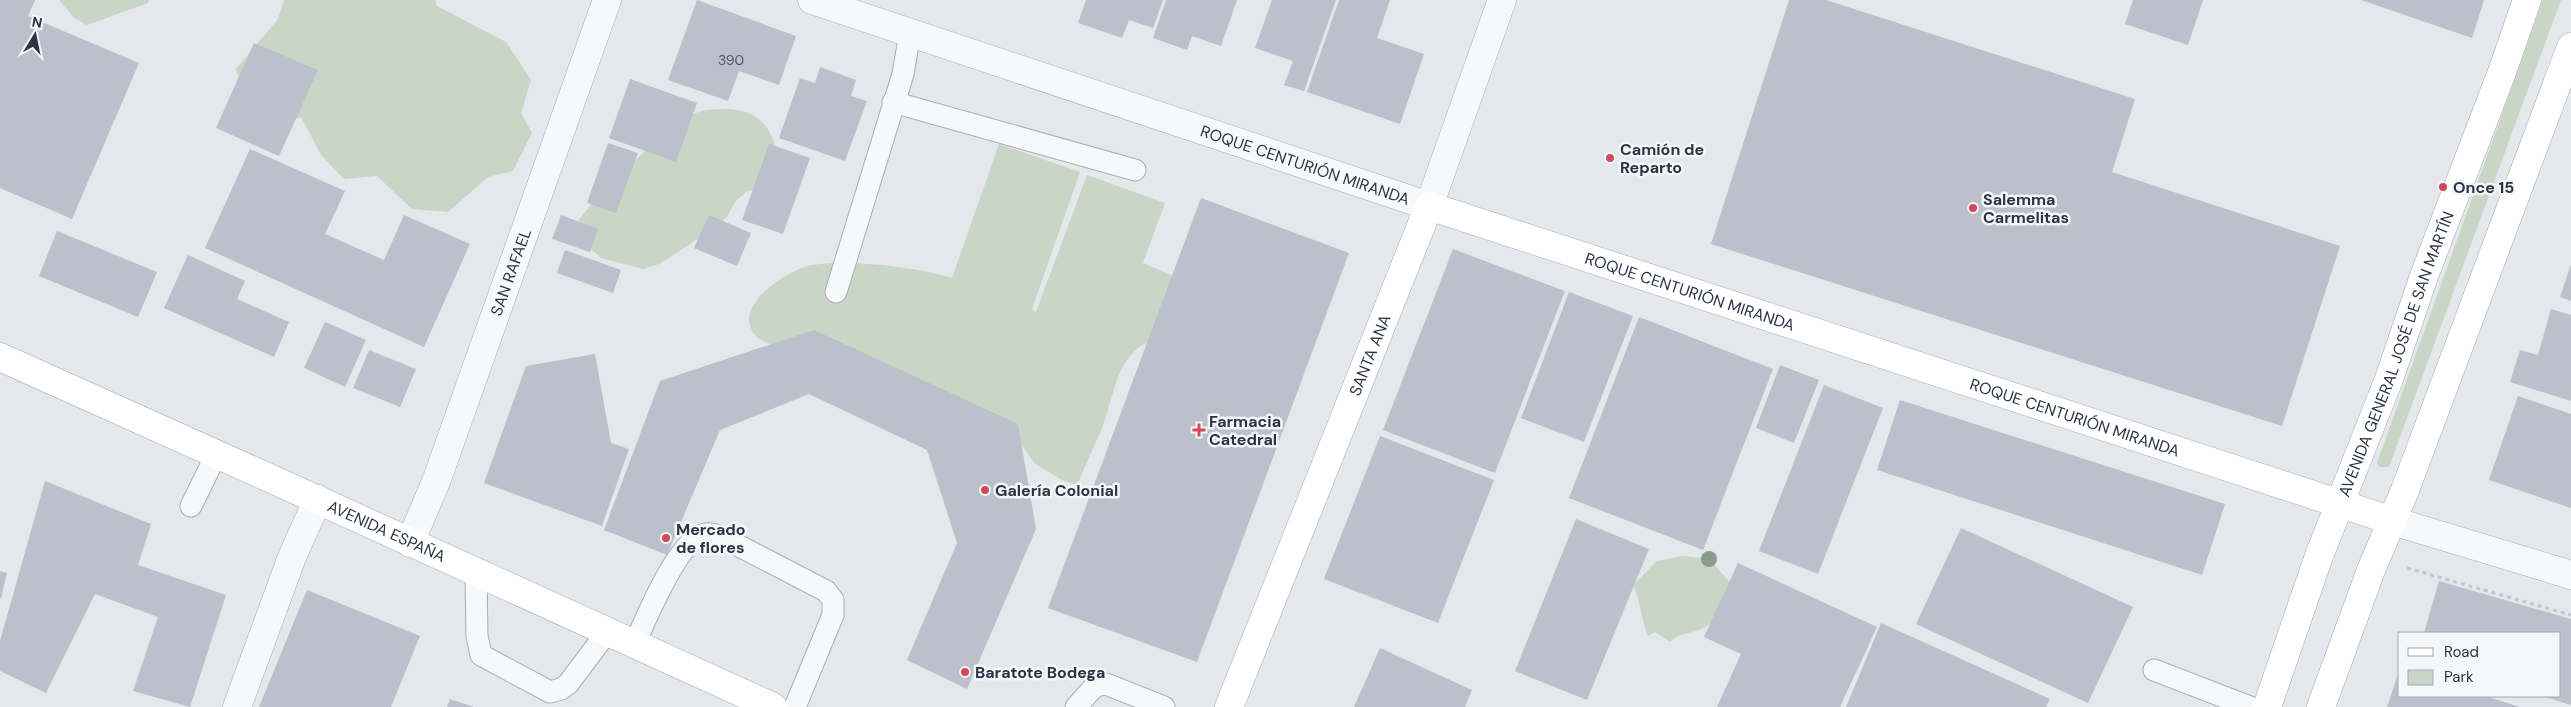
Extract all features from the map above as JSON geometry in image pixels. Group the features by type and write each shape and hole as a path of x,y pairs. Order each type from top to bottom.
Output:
{"main road":[{"name":"AVENIDA GENERAL JOSÉ DE SAN MARTÍN","path":"2267,707 2319,556 2389,379 2424,276 2502,72 2527,0"},
{"path":"2322,707 2370,570 2393,521 2571,47"},
{"name":"ROQUE CENTURIÓN MIRANDA","path":"1429,206 2393,521"},
{"name":"SANTA ANA","path":"1229,707 1429,206"},
{"name":"AVENIDA ESPAÑA","path":"0,357 318,499 410,543 635,643 773,707"}],"street":[{"name":"SAN RAFAEL","path":"410,543 437,480 608,0"},
{"name":"ROQUE CENTURIÓN MIRANDA","path":"812,0 1429,206"},
{"name":"SANTA ANA","path":"1429,206 1502,0"},
{"path":"237,707 292,557 318,499"},
{"name":"ROQUE CENTURIÓN MIRANDA","path":"2393,521 2571,575"}],"lane":[{"path":"836,292 903,74 910,33"},
{"path":"893,102 1136,170"},
{"path":"191,506 216,455"},
{"path":"635,643 660,587 689,543 704,534 720,536 826,591 833,600 833,615 795,707"},
{"path":"476,573 477,636 481,655 550,692 561,689 568,684 608,632"},
{"path":"2154,670 2250,707"},
{"path":"1076,707 1095,686 1106,684 1164,707"}],"path":[{"path":"2404,567 2571,615"}],"green space":[{"path":"59,0 149,0 148,3 87,25 74,18"},
{"path":"284,0 435,0 437,6 506,42 531,80 521,113 532,133 513,171 488,177 448,212 412,209 377,176 344,179 321,155 301,117 280,124 240,83 236,69 278,19"},
{"path":"2543,0 2561,0 2389,467 2379,467 2377,463"},
{"path":"723,109 746,112 754,116 767,128 772,137 778,159 763,186 746,192 735,202 727,217 701,237 659,264 643,269 601,258 590,248 578,221 590,206 631,163 692,114 706,110"},
{"path":"999,144 1080,172 1032,309 1036,312 1087,175 1165,203 1143,263 1174,276 1158,338 1144,344 1125,363 1119,375 1102,428 1077,485 1062,480 1034,463 1008,425 782,349 757,337 750,324 750,313 756,301 765,291 789,274 812,265 844,263 883,265 921,270 952,278"},
{"path":"1682,556 1709,559 1736,589 1720,612 1705,627 1680,635 1670,642 1655,632 1648,636 1633,585 1657,561"}],"building":[{"path":"0,0 35,0 28,16 139,63 72,219 0,188"},
{"path":"697,0 796,36 779,85 739,71 728,101 668,80"},
{"path":"1086,0 1163,0 1153,28 1129,20 1122,38 1078,23"},
{"path":"1166,0 1237,0 1221,46 1192,36 1187,50 1153,38"},
{"path":"1272,0 1336,0 1304,91 1284,85 1293,61 1255,48"},
{"path":"1339,0 1390,0 1377,38 1424,54 1400,124 1307,92"},
{"name":"Salemma Carmelitas","path":"1789,0 1826,0 2135,99 2112,172 2340,246 2282,426 1711,244"},
{"path":"2133,0 2203,0 2188,45 2125,24"},
{"path":"2361,0 2484,0 2472,38"},
{"path":"254,43 318,70 279,156 216,128"},
{"path":"820,67 856,80 851,96 867,101 845,161 779,138 800,78 815,83"},
{"path":"630,79 697,103 676,162 609,138"},
{"path":"608,143 638,153 616,213 587,203"},
{"path":"769,144 810,158 783,234 742,220"},
{"path":"250,149 345,191 325,234 384,260 404,215 470,244 424,347 205,248"},
{"path":"1201,198 1349,253 1197,662 1048,608"},
{"path":"561,215 598,229 590,252 552,239"},
{"path":"709,215 751,233 737,266 694,248"},
{"path":"57,231 157,272 138,317 39,276"},
{"path":"1453,249 1565,291 1495,473 1383,430"},
{"path":"565,250 621,270 613,293 557,273"},
{"path":"188,255 245,281 237,299 289,322 274,357 164,308"},
{"path":"2571,264 2571,301 2560,297"},
{"path":"1569,292 1633,316 1584,442 1521,418"},
{"path":"2551,309 2571,315 2571,401 2510,382 2520,350 2538,355"},
{"path":"1639,317 1773,369 1703,550 1569,498"},
{"path":"325,322 366,340 345,387 304,368"},
{"name":"Galería Colonial","path":"814,330 1018,424 1036,529 967,689 907,660 957,543 927,450 809,394 720,430 667,555 604,530 660,381"},
{"path":"369,350 416,369 400,407 353,388"},
{"path":"595,354 611,443 629,449 602,526 484,483 526,366"},
{"path":"1780,365 1819,380 1794,443 1756,428"},
{"path":"1824,385 1883,408 1818,574 1759,551"},
{"path":"2518,396 2571,414 2571,508 2489,480"},
{"path":"1900,400 2225,504 2202,575 1877,470"},
{"path":"1380,436 1494,480 1438,623 1324,579"},
{"path":"45,481 151,524 138,565 226,595 190,707 133,691 158,617 95,594 46,693 0,671 0,641"},
{"path":"1576,519 1649,549 1587,700 1515,671"},
{"path":"1961,528 2133,607 2088,703 1916,624"},
{"path":"1738,563 1877,627 1840,707 1717,707 1741,654 1704,637"},
{"path":"0,571 7,573 1,598 0,598"},
{"path":"2439,581 2571,619 2571,705 2545,697 2561,697 2561,632 2424,632"},
{"path":"307,590 420,636 391,707 259,707"},
{"path":"1881,623 2050,699 2046,707 1846,707"},
{"path":"1380,648 1472,690 1465,707 1354,707"},
{"path":"2398,674 2398,697 2488,697 2520,707 2387,707"},
{"path":"450,699 474,707 447,707"}],"place":[{"name":"Camión de Reparto","path":"1610,158"},
{"name":"Once 15","path":"2443,187"},
{"name":"Salemma Carmelitas","path":"1973,208"},
{"name":"Farmacia Catedral","path":"1199,430"},
{"name":"Galería Colonial","path":"985,490"},
{"name":"Mercado de flores","path":"666,538"},
{"name":"Baratote Bodega","path":"965,672"}]}
